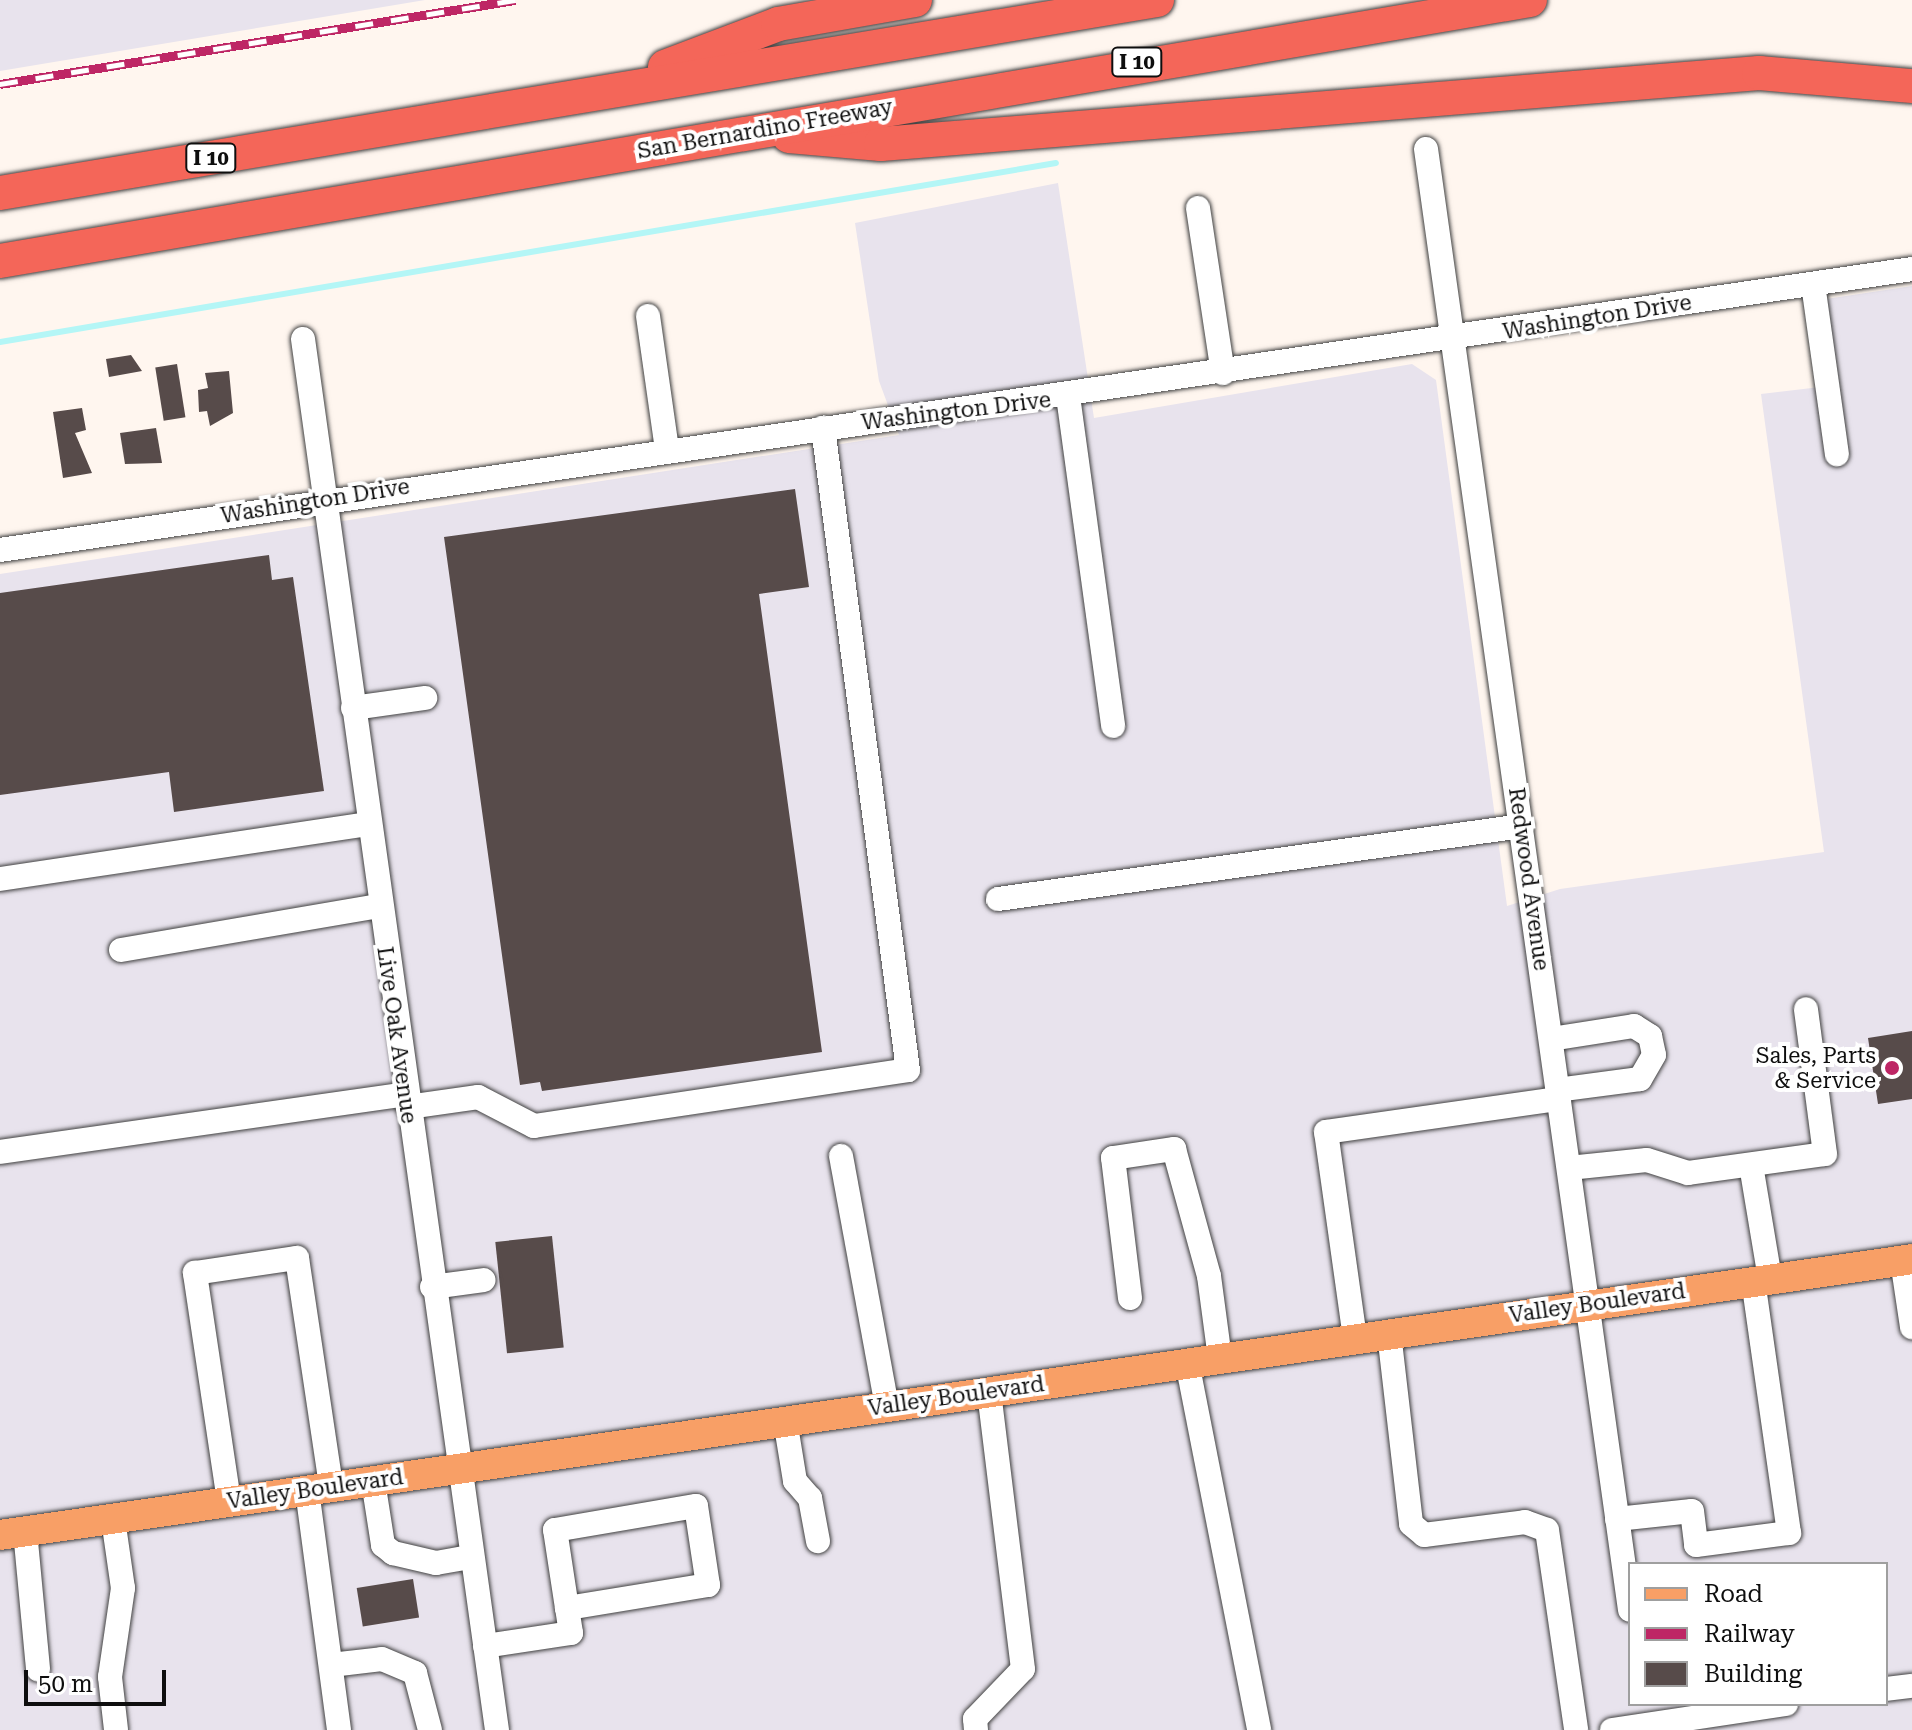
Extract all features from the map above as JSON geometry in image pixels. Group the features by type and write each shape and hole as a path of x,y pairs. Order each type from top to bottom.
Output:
{"highway":[{"path":"599,93 778,24 915,0"},
{"name":"I 10","path":"0,193 1157,0"},
{"name":"San Bernardino Freeway","path":"0,261 1530,0"},
{"path":"745,132 881,144 1759,73 1912,86"}],"main road":[{"name":"Valley Boulevard","path":"12,1533 1907,1259"}],"street":[{"name":"Redwood Avenue","path":"1426,149 1455,339 1628,1596"},
{"path":"1198,208 1223,373"},
{"name":"Washington Drive","path":"0,550 325,499 667,449 1068,396 1912,269"},
{"path":"1813,284 1837,454"},
{"path":"648,316 667,449"},
{"name":"Live Oak Avenue","path":"303,339 457,1468 497,1730"},
{"path":"1068,396 1113,726"},
{"path":"0,1152 406,1101 478,1097 534,1126 908,1070 823,428"},
{"path":"353,708 425,698"},
{"path":"0,879 369,824"},
{"path":"998,899 1522,826"},
{"path":"121,950 379,906"},
{"path":"1569,1168 1647,1160 1688,1173 1825,1154 1806,1009"},
{"path":"1355,1338 1326,1132 1640,1079 1654,1055 1650,1036 1634,1026 1551,1039"},
{"path":"1130,1298 1113,1158 1174,1149 1209,1276 1220,1358"},
{"path":"841,1156 887,1406"},
{"path":"1617,1519 1692,1511 1696,1545 1789,1533 1763,1345 1751,1165"},
{"path":"229,1501 195,1273 297,1258 339,1730"},
{"path":"1907,1259 1912,1327"},
{"path":"432,1287 484,1280"},
{"path":"1389,1333 1411,1524 1424,1535 1525,1522 1547,1530 1576,1730"},
{"path":"1187,1362 1259,1730"},
{"path":"976,1730 975,1719 1023,1669 989,1391"},
{"path":"785,1420 795,1481 810,1498 818,1541"},
{"path":"373,1481 383,1545 393,1553 436,1563 470,1557"},
{"path":"485,1646 571,1633 567,1608 555,1530 696,1506 708,1585 567,1608"},
{"path":"113,1519 123,1588 110,1677 116,1730"},
{"path":"12,1533 38,1669"},
{"path":"331,1665 382,1659 415,1673 430,1730"},
{"path":"1888,1689 1912,1686"},
{"path":"1612,1730 1645,1720 1768,1706"}],"shaded area":[{"path":"0,0 425,0 0,71"},
{"path":"1058,183 1094,418 1412,364 1436,380 1507,906 1560,889 1824,852 1761,394 1837,385 1826,299 1912,286 1912,1730 0,1730 0,574 899,435 879,381 855,223"}],"building":[{"path":"131,355 142,371 109,377 106,359"},
{"path":"177,364 185,417 164,421 155,367"},
{"path":"229,371 233,413 210,426 207,411 199,412 198,390 208,388 205,373"},
{"path":"82,408 86,430 75,433 92,473 63,478 53,412"},
{"path":"156,428 162,463 125,464 120,433"},
{"path":"795,489 809,587 759,594 822,1052 542,1091 540,1082 520,1085 444,537"},
{"path":"269,555 272,580 293,577 324,791 174,812 169,772 0,795 0,593"},
{"name":"Sales, Parts & Service","path":"1912,1031 1912,1099 1878,1104 1868,1038"},
{"path":"552,1236 564,1347 507,1353 495,1242"},
{"path":"413,1579 419,1618 363,1626 357,1588"}],"waterway":[{"path":"0,342 1056,163"}],"railway":[{"path":"0,84 515,0"}],"place":[{"name":"Sales, Parts & Service","path":"1892,1068"}]}
